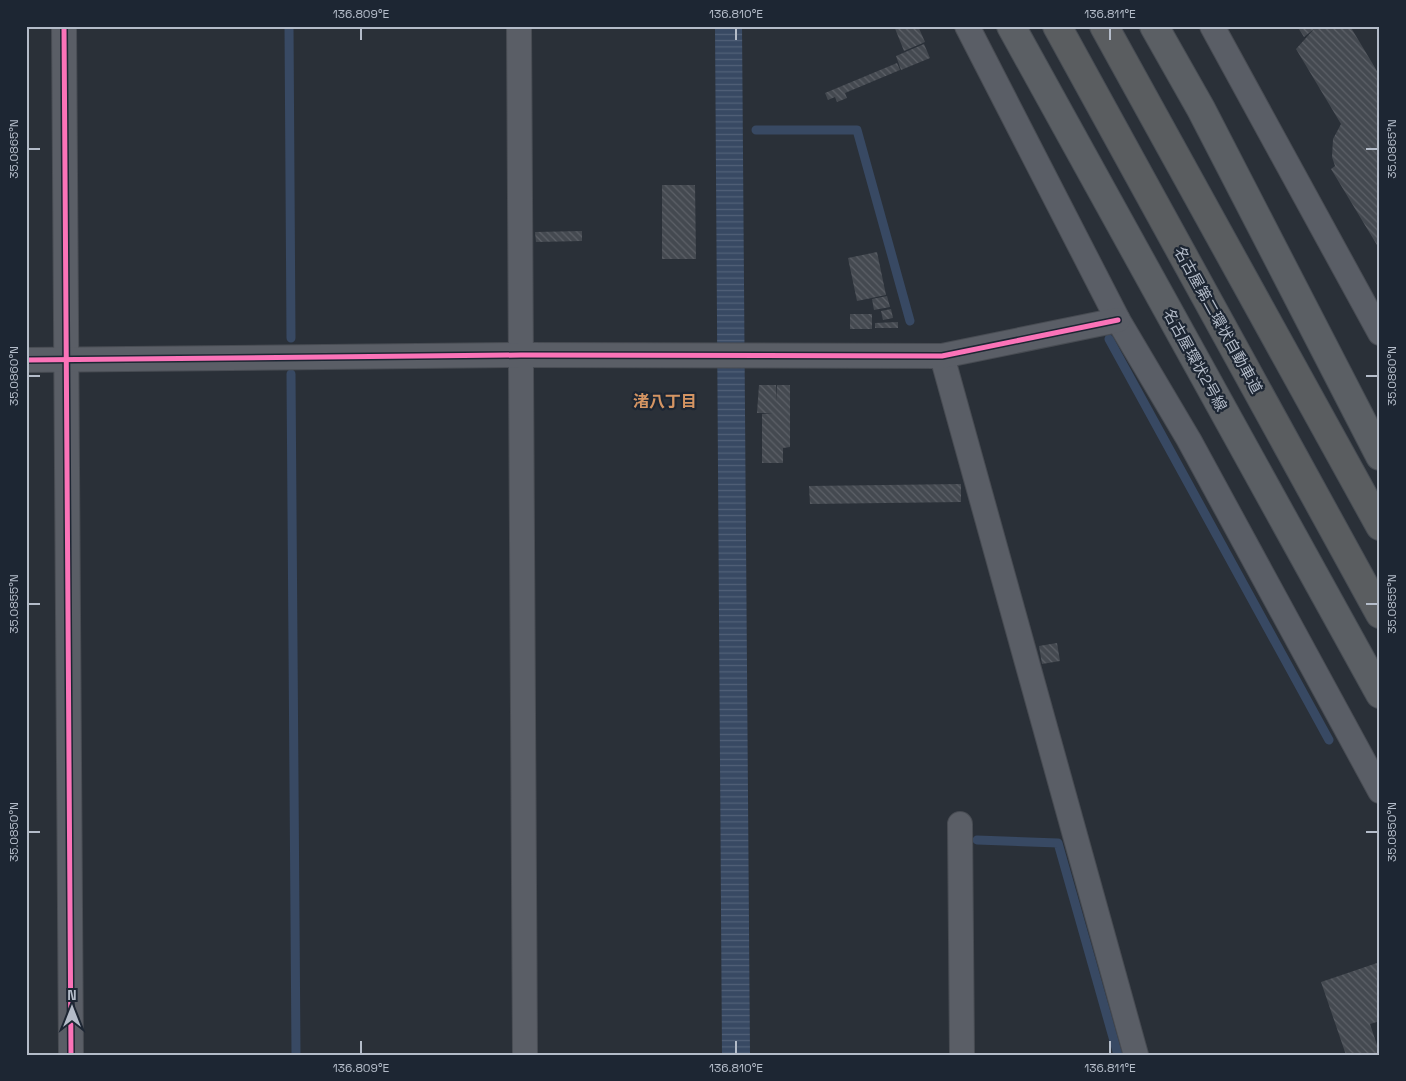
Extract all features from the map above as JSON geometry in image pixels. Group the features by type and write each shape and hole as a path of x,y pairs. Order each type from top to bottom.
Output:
{"highway":[{"name":"名古屋環状2号線","path":"1011,26 1380,694"},
{"name":"名古屋第二環状自動車道","path":"1057,26 1380,614"},
{"path":"1104,26 1380,526"},
{"path":"1154,26 1201,109 1380,456"}],"street":[{"path":"64,26 71,1055"},
{"path":"519,26 525,1055"},
{"path":"967,26 1118,320 1194,448 1380,791"},
{"path":"1212,26 1380,333"},
{"path":"26,360 522,354 942,356 1118,320"},
{"path":"942,356 1136,1055"},
{"path":"960,824 962,1055"}],"water":[{"path":"715,26 742,26 750,1055 722,1055"}],"building":[{"path":"894,26 918,26 925,42 904,51"},
{"path":"1297,26 1350,26 1380,76 1380,250 1331,169 1335,166 1332,157 1333,139 1341,124 1296,49 1314,29 1304,37"},
{"path":"924,44 930,58 901,70 896,56"},
{"path":"897,63 900,70 845,93 847,98 837,102 835,97 828,100 825,93"},
{"path":"662,185 695,185 696,259 662,259"},
{"path":"582,231 582,241 536,242 535,232"},
{"path":"877,252 886,295 857,301 848,258"},
{"path":"887,296 890,307 874,310 872,299"},
{"path":"891,309 893,318 883,320 881,311"},
{"path":"850,314 872,314 872,329 850,329"},
{"path":"898,322 898,328 875,328 875,323"},
{"path":"759,385 776,385 777,402 777,385 790,385 790,447 783,448 783,463 762,463 762,414 773,413 757,413"},
{"path":"961,484 961,502 810,504 809,486"},
{"path":"1057,643 1060,661 1042,664 1039,646"},
{"path":"1380,962 1380,1021 1370,1024 1377,1045 1380,1044 1380,1055 1346,1055 1321,982"}],"waterway":[{"path":"289,26 291,338"},
{"path":"756,130 857,130 910,321"},
{"path":"1109,339 1329,740"},
{"path":"291,374 296,1055"},
{"path":"977,840 1058,843 1118,1055"}],"cycle path":[{"path":"64,26 71,1055"},
{"path":"26,360 521,355 942,356 1118,320"}],"district":[{"name":"渚八丁目","path":"665,401"}]}
